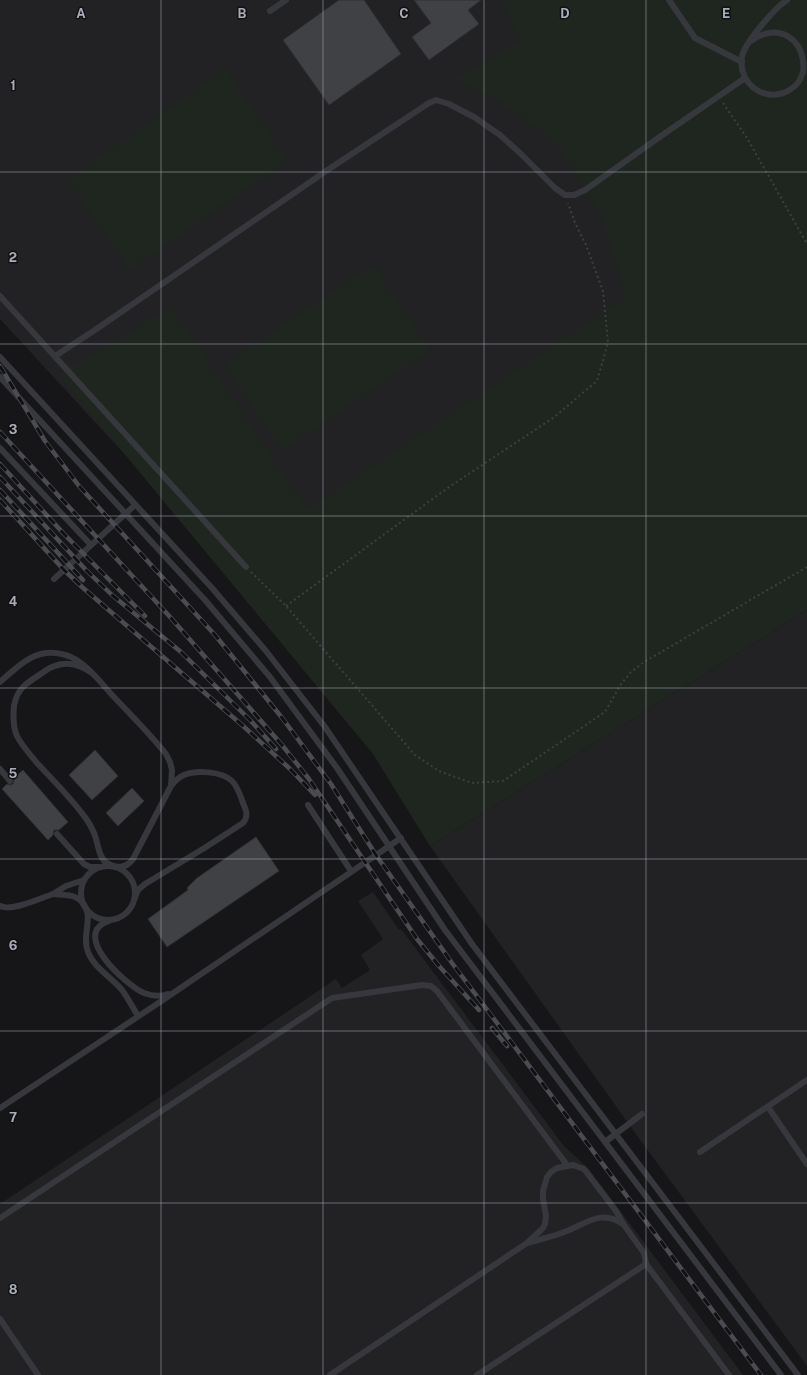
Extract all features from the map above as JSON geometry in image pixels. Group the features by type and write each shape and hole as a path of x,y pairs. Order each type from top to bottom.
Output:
{"lane":[{"path":"270,11 286,0"},
{"path":"669,0 695,38 742,62"},
{"path":"751,41 757,36 773,32 786,35 794,40 802,50 805,74 792,89 775,95 758,92 745,78 741,67 742,56 745,48 778,6 787,0"},
{"path":"55,356 329,169 429,103 436,100 449,104 474,117 500,135 555,188 565,195 574,195 585,190 745,78"},
{"path":"0,296 246,567"},
{"path":"0,357 221,598 266,651 325,727 472,944 798,1375"},
{"path":"0,377 205,600 270,677 338,768 445,930 781,1375"},
{"path":"0,448 91,546"},
{"path":"54,579 126,514 135,504"},
{"path":"0,682 26,661 38,655 46,653 62,654 78,660 92,673 166,754 172,770 171,786"},
{"path":"92,673 84,668 72,664 51,667 22,688 15,702 13,720 14,729 20,743 82,813 93,833 105,862 128,874 135,890 134,900"},
{"path":"0,769 10,780"},
{"path":"57,834 84,864 94,867 126,866 133,859 171,786 177,779 190,773 211,773 231,780 239,792 247,811 246,820 244,823 145,884 138,890 130,908 124,915 102,923 95,934 97,948 109,964 132,985 144,993 159,996 177,990"},
{"path":"308,805 351,871"},
{"path":"0,1108 401,838"},
{"path":"0,906 3,908 11,908 53,894 66,886 84,880 93,871 105,866"},
{"path":"84,880 81,896 88,917 85,942 90,956 102,972 123,991 138,1016"},
{"path":"53,894 75,897 84,904 89,912 97,917 106,920 115,919"},
{"path":"0,1218 332,998 422,985 431,986 437,991 567,1165"},
{"path":"700,1152 807,1080"},
{"path":"768,1107 807,1164"},
{"path":"605,1142 642,1114"},
{"path":"330,1375 527,1243 543,1228 545,1224 546,1216 543,1195 544,1183 547,1177 557,1168 567,1165 580,1166 584,1169 616,1211 644,1253 646,1264 729,1375"},
{"path":"527,1243 562,1233 598,1218 611,1218 624,1225"},
{"path":"477,1375 646,1264"},
{"path":"0,1319 38,1375"}],"path":[{"path":"719,96 747,138 807,244"},
{"path":"286,606 449,487 553,418 597,381 608,343 603,291 565,195"},
{"path":"246,567 286,606 415,755 439,771 472,783 503,781 606,712 621,684 631,672 644,662 807,567"}],"shaded area":[{"path":"0,0 807,0 461,819 0,319"},
{"path":"500,0 807,0 807,610 430,846 373,754 59,375 171,306 307,510 626,297 601,215 558,146 508,107 455,79 522,40"},
{"path":"225,69 288,160 130,270 67,179"},
{"path":"373,264 430,350 282,451 224,365"},
{"path":"807,610 807,1366 638,1137 430,846"},
{"path":"373,892 399,930 401,929 564,1146 589,1169 743,1375 0,1375 0,1204 336,979 342,988 370,970 361,955 383,939 358,901"}],"building":[{"path":"339,0 364,0 401,54 329,105 283,40"},
{"path":"414,0 481,0 468,10 479,24 429,60 412,37 431,23"},
{"path":"95,750 118,776 92,800 69,775"},
{"path":"23,770 68,822 59,830 54,830 53,835 48,840 2,789 7,784 13,784 14,778"},
{"path":"132,788 144,801 118,826 106,813"},
{"path":"256,837 279,871 167,947 148,919 188,890 187,888 197,878"}],"railway":[{"path":"0,366 45,441 79,486 215,635 283,719 331,784 376,855 452,963 761,1375"},
{"path":"0,432 171,618 282,745 309,779 417,939 479,1010"},
{"path":"0,464 64,534 145,616"},
{"path":"0,477 85,569 112,595 181,652 250,720 276,749"},
{"path":"0,490 83,580"},
{"path":"0,500 64,570 82,587 242,725 289,768 315,795"},
{"path":"492,1028 507,1046"}]}
